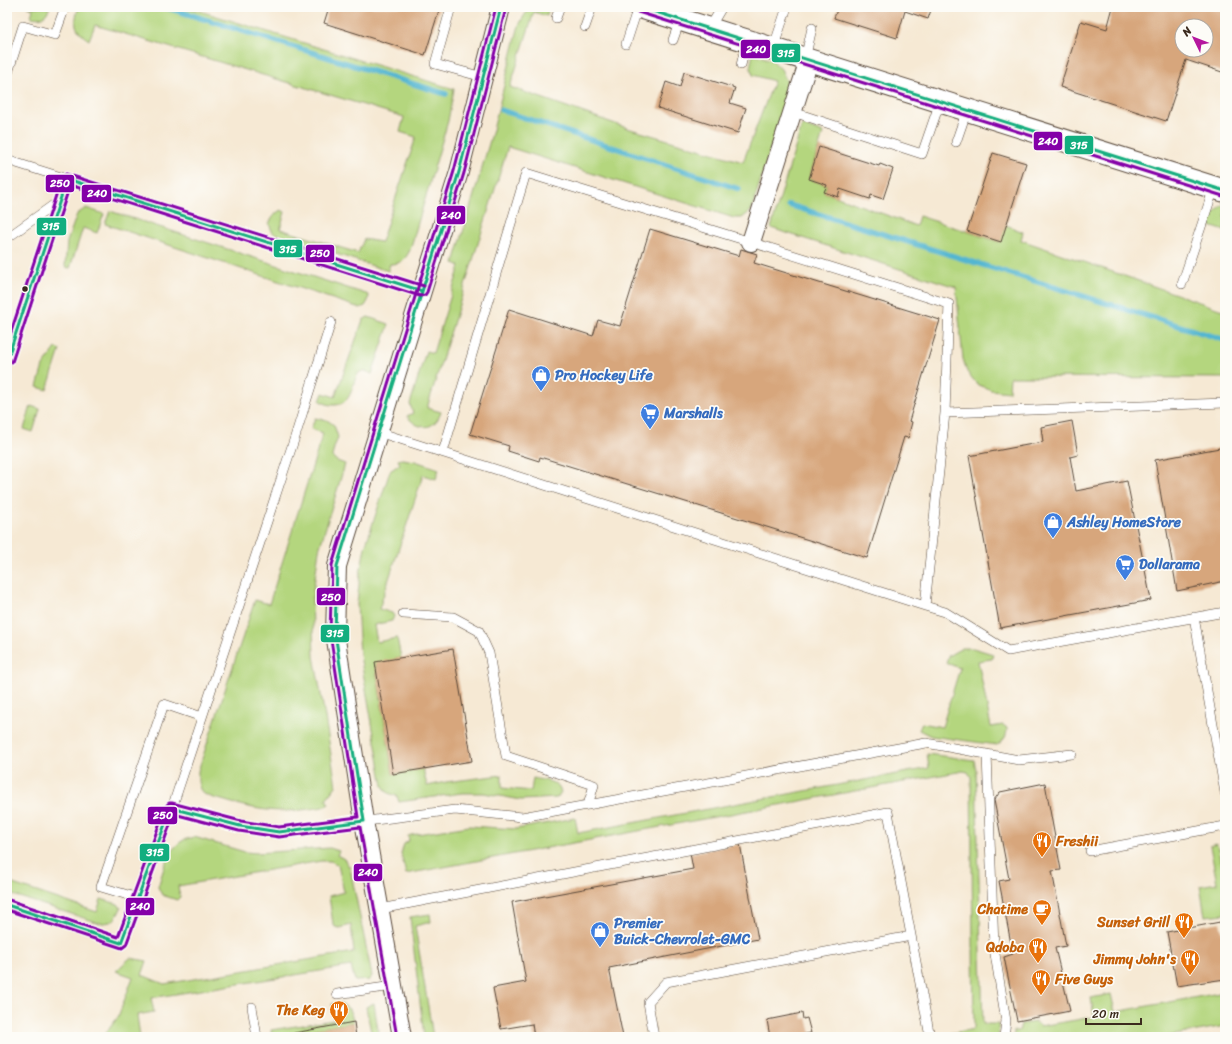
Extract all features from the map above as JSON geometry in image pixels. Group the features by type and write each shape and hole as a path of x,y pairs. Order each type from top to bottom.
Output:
{"street":[{"path":"402,1037 364,821 335,633 336,566 458,172 501,7"},
{"path":"645,8 676,30 709,29 1219,190"},
{"path":"751,242 793,112 807,60"}],"lane":[{"path":"7,76 23,26 55,35 65,7"},
{"path":"451,7 435,64 483,78"},
{"path":"556,18 560,7"},
{"path":"585,27 592,7"},
{"path":"709,29 722,7"},
{"path":"773,49 786,7"},
{"path":"626,44 645,8"},
{"path":"807,60 812,28"},
{"path":"741,64 747,41"},
{"path":"793,112 922,154 940,102"},
{"path":"956,142 967,110"},
{"path":"7,160 422,291"},
{"path":"442,452 526,173 949,304 944,413 925,606"},
{"path":"7,360 67,179"},
{"path":"1182,284 1219,190"},
{"path":"7,238 59,200"},
{"path":"7,905 121,943 172,808 295,437 331,322"},
{"path":"944,413 1225,403"},
{"path":"378,432 944,612 1008,651 1225,612"},
{"path":"403,614 453,617 479,631 489,653 506,756 594,785 588,805"},
{"path":"1194,617 1225,793"},
{"path":"138,898 101,887 164,704 202,717"},
{"path":"172,808 240,826 280,832 455,810 522,817 926,743 1019,760 1072,754"},
{"path":"987,754 994,948 1006,1021 1004,1037"},
{"path":"380,909 888,812 930,1037"},
{"path":"1090,851 1225,826"},
{"path":"654,1037 648,1002 666,982 911,936"},
{"path":"337,994 393,986"},
{"path":"252,1007 257,1037"}],"green space":[{"path":"28,7 50,7 45,15 38,18 31,17 33,9"},
{"path":"79,7 187,7 454,89 448,121 410,250 406,256 400,262 390,264 388,271 273,233 269,224 274,216 281,210 285,212 280,229 358,253 364,239 381,242 416,137 400,132 404,117 95,25 89,40 80,33 76,26 76,18"},
{"path":"532,7 549,7 547,16 534,12 510,87 627,128 743,162 774,81 753,75 750,67 753,54 772,60 781,69 787,82 787,95 751,211 742,218 734,218 508,147 427,408 441,412 435,423 431,426 421,426 411,421 407,416 413,413 410,404 426,351 433,353 460,266 454,263 493,130 518,29 527,12"},
{"path":"802,125 823,133 809,179 827,185 824,192 916,226 919,216 1000,242 1006,225 1023,232 1021,240 1225,311 1225,378 1010,377 1009,392 991,390 977,384 967,372 963,359 956,287 771,228"},
{"path":"1225,203 1225,231 1210,226 1213,214"},
{"path":"86,208 104,214 97,233 83,228 70,268 65,267 67,242 77,214"},
{"path":"110,211 369,295 368,301 365,306 360,308 105,224"},
{"path":"368,317 389,324 372,374 364,371 359,373 347,399 341,404 330,405 320,401 323,393 335,397 363,320"},
{"path":"56,348 60,350 47,390 37,387 43,366"},
{"path":"31,406 40,409 33,432 24,429"},
{"path":"315,418 327,420 334,425 338,437 332,457 345,464 319,550 312,599 314,656 336,786 326,799 329,804 324,806 286,811 265,810 243,806 206,795 199,787 198,771 255,600 269,604 323,433 311,429"},
{"path":"402,459 415,461 439,469 436,479 423,475 379,609 392,613 394,616 392,621 374,625 377,642 397,638 401,658 375,663 393,774 423,769 427,786 446,782 502,775 502,788 531,791 533,778 557,785 561,792 557,798 521,800 484,793 462,793 399,802 397,796 388,793 383,786 360,655 357,604 365,547 390,471 400,464 398,460"},
{"path":"962,648 973,648 993,654 992,659 978,661 991,727 1003,725 1007,728 1005,738 997,745 931,736 919,730 922,723 942,727 960,668 946,663 948,656"},
{"path":"927,754 974,760 976,770 983,1024 998,1024 999,1037 945,1037 947,1034 974,1029 971,777 968,772 963,771 406,874 401,854 404,844 409,841 408,836 411,835 469,826 516,829 575,818 578,833 929,768"},
{"path":"194,837 245,852 257,853 330,848 339,851 337,855 344,859 350,868 372,976 369,980 355,981 351,966 151,998 154,1012 137,1015 140,1037 103,1037 118,1017 133,977 116,971 130,958 147,961 142,975 164,984 354,952 351,925 340,928 335,927 333,924 329,896 344,892 338,865 331,861 321,861 178,886 180,897 177,900 162,895 158,887 169,856 182,841"},
{"path":"1216,844 1219,848 1225,881 1225,914 1205,916 1200,886 1217,883 1210,846"},
{"path":"7,882 97,912 101,899 118,904 121,908 117,916 111,922 99,923 7,893"},
{"path":"430,914 431,922 415,926 433,1037 424,1037 410,917"},
{"path":"1225,992 1225,1026 1164,1037 1014,1037 1014,1031 1019,1031 1021,1024 1035,1022 1040,1026 1094,1017 1091,998 1111,994 1115,1012"},
{"path":"341,1003 349,1009 354,1022 294,1033 295,1037 272,1037 271,1030 334,1020 332,1004"},
{"path":"374,1003 379,1037 372,1037 366,1007"}],"building":[{"path":"329,7 440,7 425,55 324,23"},
{"path":"838,7 932,7 928,19 905,11 897,38 834,18"},
{"path":"1113,7 1225,7 1225,73 1186,60 1166,121 1060,87 1081,21 1107,29"},
{"path":"684,72 735,88 730,103 746,108 738,133 658,108 666,82 680,87"},
{"path":"819,147 893,169 883,199 871,195 870,199 840,189 838,197 824,192 827,185 809,179"},
{"path":"993,153 1026,163 1001,242 967,231"},
{"path":"650,229 739,256 741,249 757,254 754,263 940,320 909,421 912,422 908,438 904,437 867,558 540,457 539,461 508,451 509,446 470,434 509,309 593,336 598,320 620,326"},
{"path":"1072,421 1078,455 1070,457 1076,491 1127,481 1151,600 1000,628 969,456 1043,442 1041,427"},
{"path":"1225,447 1225,581 1177,591 1155,460"},
{"path":"453,649 472,761 393,774 375,662"},
{"path":"1045,783 1061,870 1052,871 1066,946 1055,948 1070,1011 1017,1021 1004,957 1013,954 999,881 1009,879 994,800 1000,792"},
{"path":"740,844 758,939 609,968 623,1037 534,1037 532,1024 501,1029 493,988 526,982 512,902 693,869 690,853"},
{"path":"1220,922 1225,946 1225,979 1177,986 1167,932"},
{"path":"802,1013 803,1019 807,1018 811,1033 789,1037 770,1037 767,1020"},
{"name":"The Keg","path":"354,1022 356,1037 295,1037 294,1033"}],"waterway":[{"path":"165,7 446,94"},
{"path":"501,110 739,189"},
{"path":"789,205 1225,340"}],"transit line":[{"name":"250","path":"9,900 118,937 166,806 169,803 241,821 279,827 358,817 330,633 332,565 454,171 496,7"},
{"name":"315","path":"7,905 121,943 171,808 240,826 279,832 364,821 335,633 337,566 459,172 501,7"},
{"name":"315","path":"640,7 1225,191"},
{"name":"240","path":"12,362 70,185 420,296 425,295 464,173 506,8"},
{"name":"240","path":"638,12 1223,196"},
{"name":"250","path":"7,344 62,177 66,174 424,286"},
{"name":"315","path":"7,360 67,179 422,291"},
{"name":"240","path":"7,910 122,948 126,945 174,814 239,831 279,837 360,827 397,1037"}],"place":[{"name":"Pro Hockey Life","path":"541,392"},
{"name":"Marshalls","path":"650,430"},
{"name":"Ashley HomeStore","path":"1053,539"},
{"name":"Dollarama","path":"1125,581"},
{"name":"Freshii","path":"1042,858"},
{"name":"Chatime","path":"1042,926"},
{"name":"Sunset Grill","path":"1184,939"},
{"name":"Premier Buick-Chevrolet-GMC","path":"600,948"},
{"name":"Qdoba","path":"1038,964"},
{"name":"Jimmy John's","path":"1190,976"},
{"name":"Five Guys","path":"1041,996"},
{"name":"The Keg","path":"339,1027"}]}
